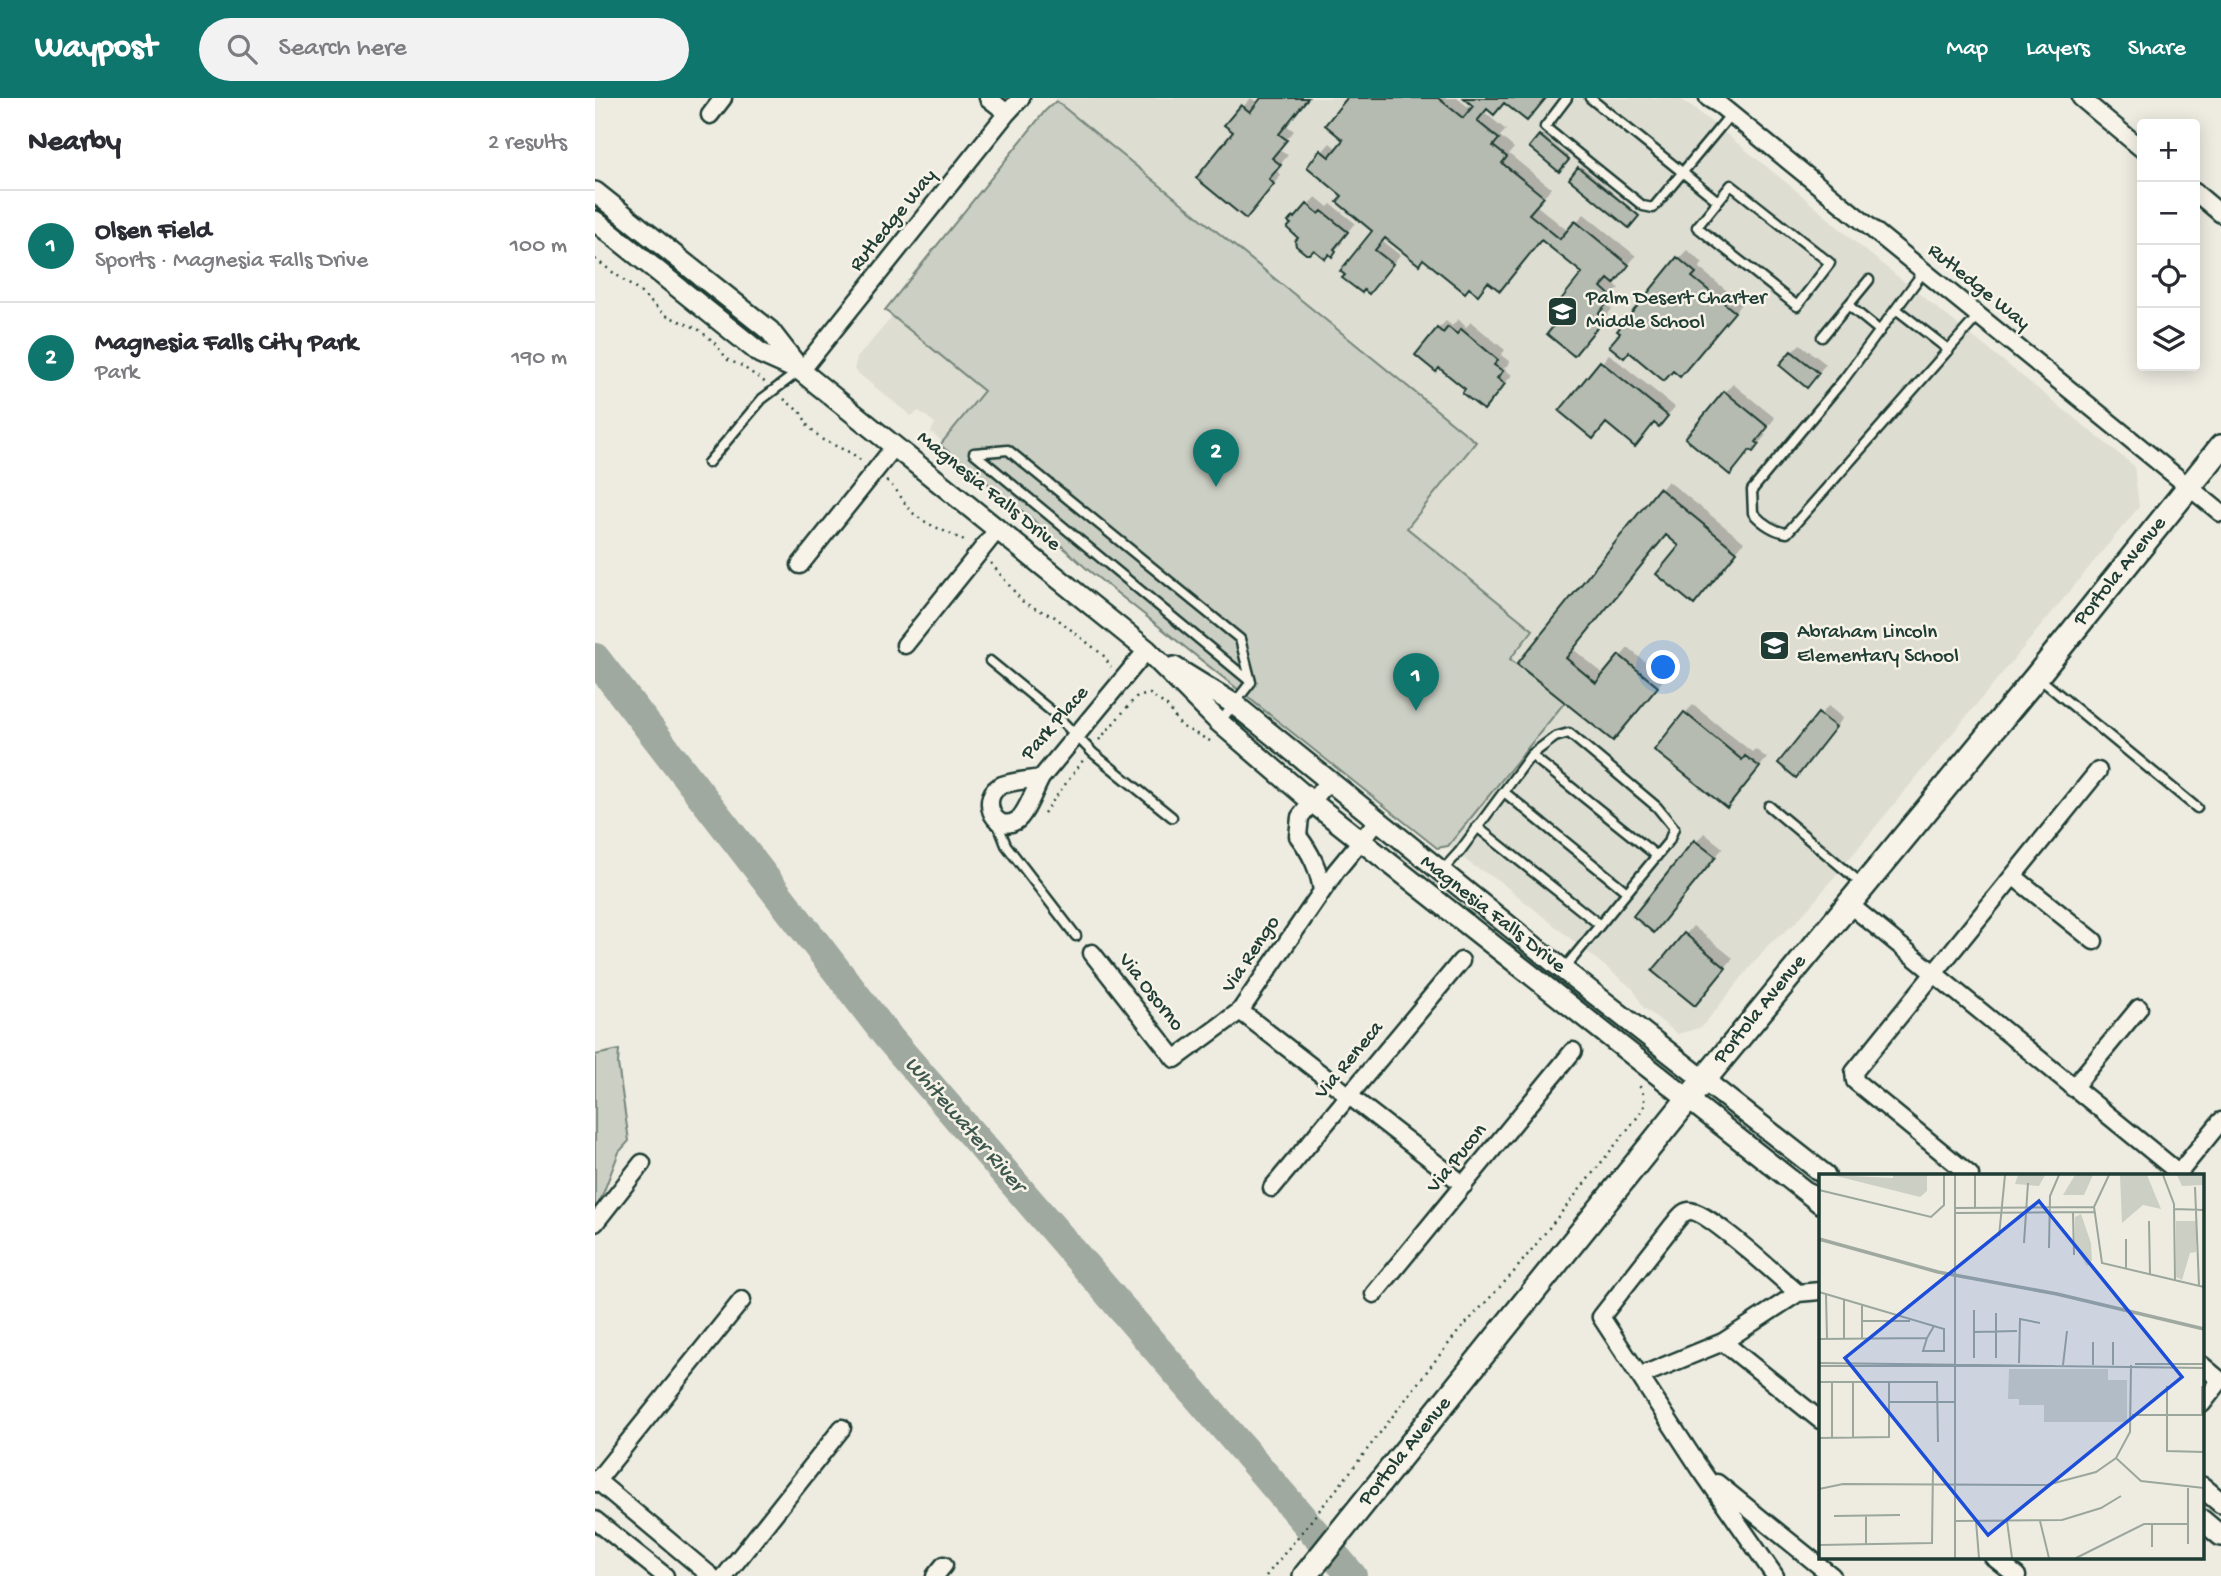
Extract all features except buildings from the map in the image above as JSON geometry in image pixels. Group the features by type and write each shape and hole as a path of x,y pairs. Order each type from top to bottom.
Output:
{"main road":[{"name":"Portola Avenue","path":"1305,1576 1697,1089 2037,676 2221,447"}],"street":[{"path":"710,115 723,98"},
{"path":"988,98 1007,113"},
{"name":"Rutledge Way","path":"801,371 1021,98"},
{"name":"Rutledge Way","path":"1708,98 2221,513"},
{"path":"2081,98 2137,145"},
{"name":"Magnesia Falls Drive","path":"595,191 770,331 801,371 1147,650 1219,722 1312,802 1697,1089 1824,1174"},
{"path":"2200,196 2221,214"},
{"name":"Magnesia Falls Drive","path":"595,221 760,352 801,371"},
{"path":"800,565 895,446"},
{"path":"905,645 998,529"},
{"name":"Magnesia Falls Drive","path":"1147,650 1234,704 1563,970 1819,1202"},
{"name":"Park Place","path":"993,813 995,790 1001,785 1041,778 1147,650"},
{"path":"1969,1174 1855,1081 1854,1072 2098,771"},
{"path":"993,813 1006,824 1017,821 1041,778"},
{"path":"1322,891 1319,874 1310,852 1298,836 1300,817 1329,780"},
{"name":"Via Rengo","path":"1175,1059 1240,1011 1322,891 1378,820"},
{"path":"2013,876 2094,941"},
{"path":"1849,904 2178,1174 2221,1121"},
{"name":"Via Osorno","path":"1092,953 1175,1059"},
{"name":"Via Reneca","path":"1272,1188 1461,961"},
{"path":"2073,1088 2139,1008"},
{"path":"1240,1011 1464,1185"},
{"name":"Via Pucon","path":"1374,1294 1573,1051"},
{"path":"595,1223 642,1163"},
{"path":"1775,1576 1701,1470 1601,1317 1683,1213 1692,1210 1702,1214 1798,1293"},
{"path":"1640,1376 1723,1342 1798,1293 1819,1291"},
{"path":"711,1576 596,1481 742,1300"},
{"path":"1723,1342 1819,1419"},
{"path":"2203,1366 2221,1381 2203,1403"},
{"path":"725,1576 842,1428"},
{"path":"1701,1470 1832,1576"},
{"path":"2203,1488 2221,1503"},
{"path":"595,1520 665,1576"},
{"path":"2203,1522 2221,1536"},
{"path":"1994,1558 2017,1576"}],"lane":[{"path":"1567,98 1545,127 1643,206 1653,208 1731,114"},
{"path":"1590,98 1717,201"},
{"path":"1731,185 1830,263 1797,306 1697,227 1717,201 1731,185"},
{"path":"1924,271 1844,379 1752,490 1753,513 1776,532 1787,533 1979,316"},
{"path":"1822,337 1869,280"},
{"path":"1848,305 1880,331"},
{"path":"1896,309 1949,350"},
{"path":"708,463 762,399 801,371"},
{"path":"1008,450 1240,639 1251,682 974,453 1008,450"},
{"path":"990,661 1056,715 1091,751 1172,817"},
{"path":"2037,676 2197,807"},
{"path":"1219,722 1251,682"},
{"path":"1441,872 1531,755 1556,737 1569,733 1657,807 1674,828 1669,841 1563,970"},
{"path":"1531,755 1657,856"},
{"path":"1504,792 1627,892"},
{"path":"1769,806 1864,886"},
{"path":"993,813 1006,845 1076,936"},
{"path":"1477,827 1599,925"}],"path":[{"path":"595,259 641,293 665,315 698,329 713,341 729,360 743,366 802,414 823,440 851,453 896,488 913,513 922,520 956,536 978,553 994,566 1022,601 1055,617 1103,655 1111,666 1111,673"},
{"path":"1039,819 1133,700 1145,694 1150,694 1162,702 1181,726 1218,746"},
{"path":"1266,1576 1314,1518 1437,1357 1513,1273 1636,1119 1645,1105 1645,1098 1642,1089 1631,1078"}],"shaded area":[{"path":"1057,98 1679,98 2134,466 2139,507 1807,910 1768,945 1702,1027 1678,1034 1644,1008 1633,989 1498,880 1472,865 1448,846 1564,702 1510,659 1533,631 1406,527 1476,442 1056,101"},
{"path":"1056,101 1476,442 1407,528 1533,630 1510,659 1565,702 1448,846 1437,848 1087,569 1032,519 940,445 984,391 885,310 1045,111"},
{"path":"892,317 984,391 943,442 931,432 935,423 919,411 911,416 854,370 857,358"},
{"path":"619,1050 618,1064 629,1141 619,1152 595,1209 595,1055"}],"waterway":[{"name":"Whitewater River","path":"595,658 888,1037 1352,1576"}],"place":[{"name":"Palm Desert Charter Middle School","path":"1563,311"},
{"name":"Magnesia Falls City Park","path":"1216,487"},
{"name":"Abraham Lincoln Elementary School","path":"1774,645"},
{"name":"Olsen Field","path":"1416,711"}]}
